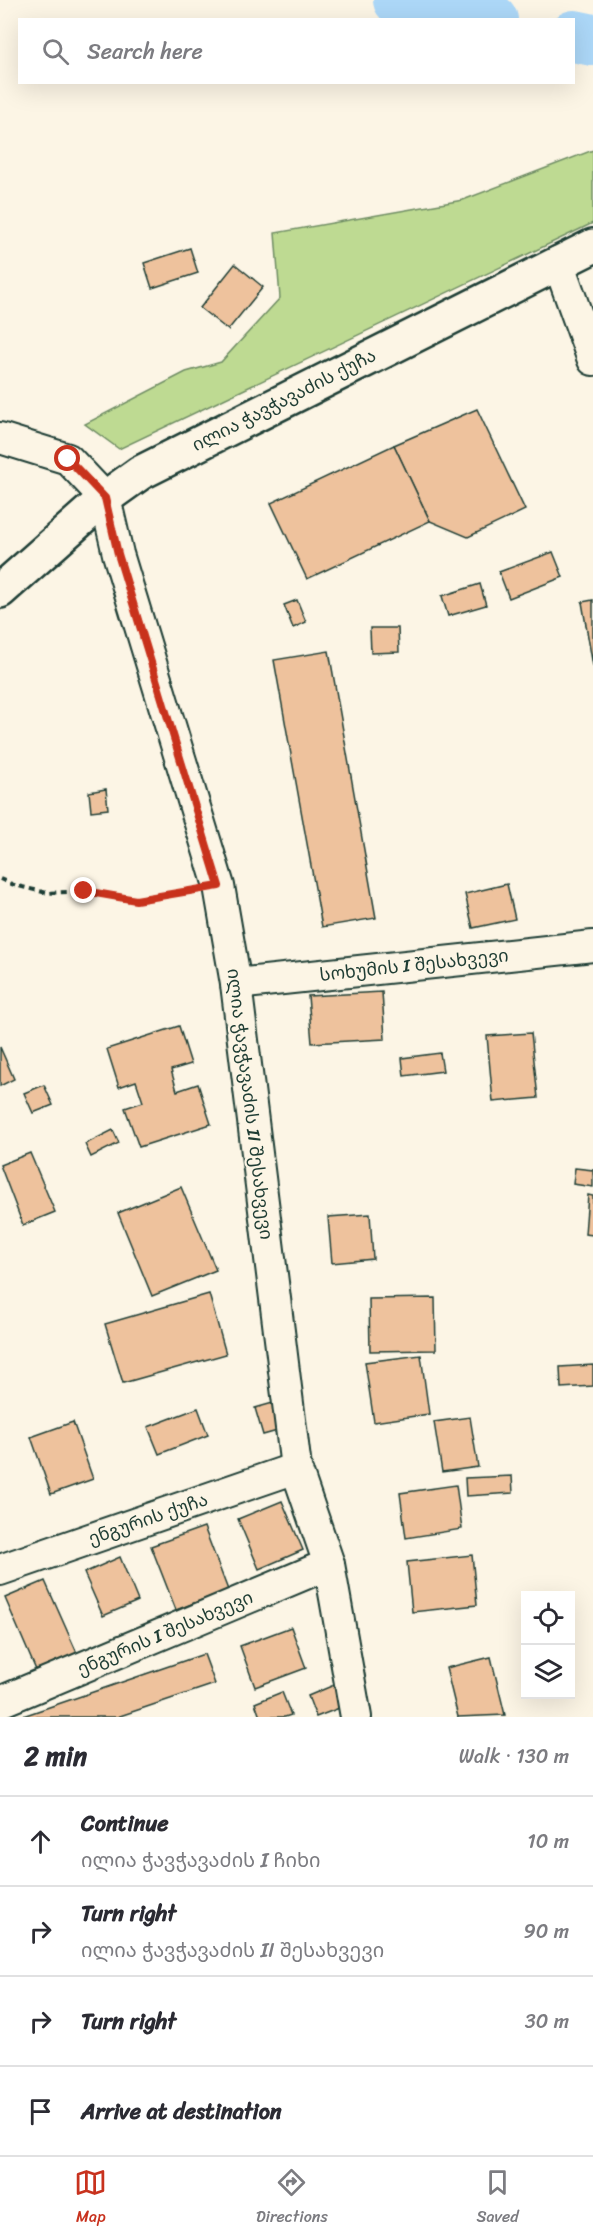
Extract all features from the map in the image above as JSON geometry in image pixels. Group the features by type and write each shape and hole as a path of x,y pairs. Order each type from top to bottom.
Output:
{"street":[{"name":"ილია ჭავჭავაძის ქუჩა","path":"0,591 105,498 140,472 593,246"},
{"path":"558,262 593,360"},
{"path":"0,438 68,459 105,498"},
{"name":"ილია ჭავჭავაძის II შესახვევი","path":"105,498 118,554 219,886 236,984 296,1468 329,1564 356,1717"},
{"name":"სოხუმის I შესახვევი","path":"236,984 593,946"},
{"name":"ენგურის ქუჩა","path":"0,1570 296,1468"},
{"name":"ენგურის I შესახვევი","path":"0,1702 329,1564"}],"path":[{"path":"0,879 47,893 84,891 136,900 219,886"}],"green space":[{"path":"593,150 593,223 119,449 85,424 186,372 221,362 280,298 275,233 463,200"}],"building":[{"path":"190,248 198,273 152,288 144,263"},
{"path":"235,264 263,287 228,330 200,308"},
{"path":"477,409 525,510 468,537 430,521 394,445"},
{"path":"394,445 430,521 307,579 271,503"},
{"path":"553,552 563,577 509,598 499,572"},
{"path":"480,584 486,605 448,616 442,596"},
{"path":"297,600 306,622 293,628 284,605"},
{"path":"593,600 593,666 582,602"},
{"path":"370,628 398,628 399,652 371,653"},
{"path":"329,651 376,918 322,927 274,660"},
{"path":"106,789 108,809 91,811 89,792"},
{"path":"507,884 515,919 473,928 465,894"},
{"path":"382,992 385,1039 312,1043 308,996"},
{"path":"179,1026 191,1064 171,1070 177,1091 198,1084 211,1124 139,1147 125,1108 143,1102 136,1081 119,1087 107,1049"},
{"path":"531,1033 538,1098 493,1102 487,1036"},
{"path":"0,1047 14,1079 0,1086"},
{"path":"440,1053 443,1071 404,1076 402,1058"},
{"path":"44,1085 53,1105 33,1113 24,1093"},
{"path":"113,1130 119,1143 91,1157 85,1144"},
{"path":"30,1153 55,1212 23,1225 0,1165"},
{"path":"575,1168 593,1170 593,1187 573,1184"},
{"path":"181,1187 216,1270 152,1296 118,1213"},
{"path":"588,1195 593,1196 593,1235 585,1234"},
{"path":"370,1214 373,1259 332,1263 328,1217"},
{"path":"209,1294 226,1354 123,1383 105,1324"},
{"path":"435,1298 436,1350 370,1351 369,1299"},
{"path":"421,1355 429,1414 374,1422 365,1362"},
{"path":"593,1365 593,1386 561,1388 560,1367"},
{"path":"280,1401 288,1428 263,1435 255,1408"},
{"path":"198,1408 208,1435 159,1454 148,1427"},
{"path":"470,1417 478,1467 442,1472 434,1422"},
{"path":"73,1422 93,1479 51,1494 31,1437"},
{"path":"512,1476 513,1493 466,1496 465,1478"},
{"path":"456,1485 462,1529 406,1538 400,1493"},
{"path":"282,1501 303,1550 259,1569 238,1519"},
{"path":"204,1527 228,1590 176,1610 151,1546"},
{"path":"472,1555 477,1605 412,1612 407,1562"},
{"path":"120,1557 138,1601 103,1616 84,1573"},
{"path":"45,1581 77,1653 36,1670 5,1598"},
{"path":"291,1627 306,1668 255,1687 240,1646"},
{"path":"204,1654 215,1684 117,1717 20,1717"},
{"path":"491,1657 505,1715 458,1717 446,1668"},
{"path":"334,1685 342,1707 316,1717 308,1696"},
{"path":"282,1692 291,1715 260,1717 255,1703"}],"waterway":[{"path":"399,0 483,18"},
{"path":"575,36 593,40"}],"route":[{"path":"68,459 105,498 118,554 219,886 136,900 84,891"}]}
